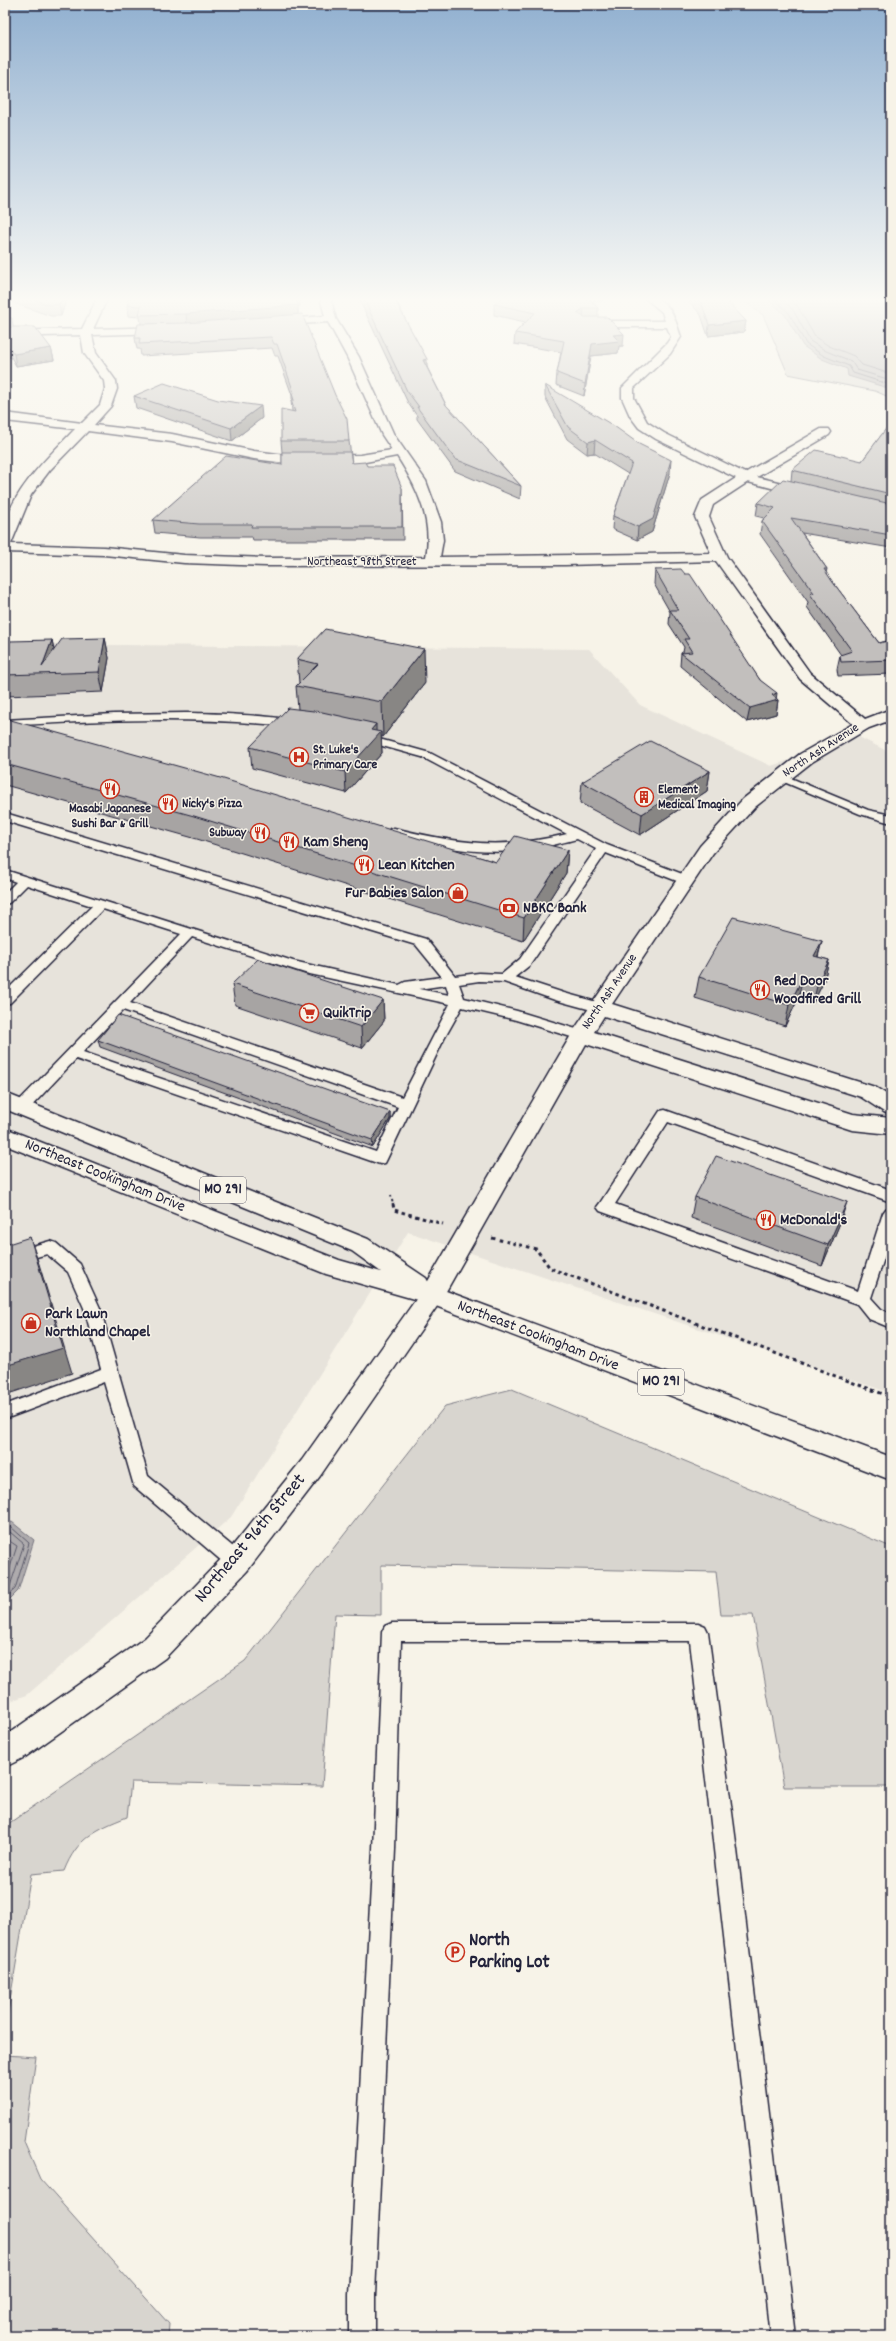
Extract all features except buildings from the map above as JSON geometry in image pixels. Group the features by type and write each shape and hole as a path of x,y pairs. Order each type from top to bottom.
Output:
{"street":[{"path":"5,543 25,494 46,467 105,406"},
{"path":"375,406 388,435 420,481 429,507 436,540 432,561"},
{"path":"630,406 643,425 660,436 744,477 818,496"},
{"path":"5,417 172,438 254,455 294,460 360,459 400,452"},
{"name":"North Ash Avenue","path":"432,1295 581,1035 706,850 749,803 781,776 806,758 863,725 805,676 720,557 702,518 707,503 744,477 825,432"},
{"name":"Northeast 98th Street","path":"5,548 104,551 184,559 266,562 565,562 720,557"},
{"path":"863,725 891,714"},
{"path":"599,1007 868,1092 891,1107"},
{"path":"581,1035 852,1122 891,1126"},
{"name":"Northeast Cookingham Drive","path":"13,1105 360,1245 432,1295"},
{"name":"Northeast Cookingham Drive","path":"5,1136 334,1268 432,1295 891,1469"},
{"name":"Northeast 96th Street","path":"5,1752 15,1748 155,1648 237,1562 311,1468 400,1345 432,1295"}],"lane":[{"path":"5,723 146,716 247,719 303,726"},
{"path":"36,721 44,731"},
{"path":"353,735 426,755 603,848 686,880"},
{"path":"781,776 864,812 891,819"},
{"path":"5,817 421,942 451,980 458,1001 437,1039 380,1159 75,1054"},
{"path":"384,830 445,845 489,847 524,847 578,835"},
{"path":"505,978 525,962 603,848"},
{"path":"5,874 319,973 458,1001 545,1022 581,1035"},
{"path":"5,900 25,880"},
{"path":"5,1000 101,904"},
{"path":"13,1105 75,1054 190,932"},
{"path":"392,987 479,977 505,978 560,997 599,1007"},
{"path":"122,1005 406,1104"},
{"path":"891,1196 665,1115 605,1207 863,1299 875,1314 891,1321"},
{"path":"863,1299 891,1213"},
{"path":"5,1260 50,1247 74,1268 92,1308 140,1480 237,1562"},
{"path":"5,1412 110,1373"},
{"path":"362,2336 362,2295 384,1841 392,1632 698,1632 725,1842 774,2273 783,2336"}],"path":[{"path":"391,1195 394,1210 536,1249 550,1268 891,1397"}],"shaded area":[{"path":"5,644 589,649 640,705 771,766 859,737 891,753 891,1393 408,1232 231,1517 27,1695 5,1703"},
{"path":"512,1389 891,1547 891,1787 784,1787 753,1615 721,1615 716,1572 381,1565 381,1615 335,1614 322,1786 131,1782 127,1817 106,1826 89,1836 75,1850 64,1871 31,1874 5,2030 5,1826 245,1661 445,1406"},
{"path":"5,2055 36,2057 24,2142 40,2179 169,2324 168,2336 5,2336"}],"water":[{"path":"12,1522 34,1540 18,1591 5,1604 5,1524"}],"place":[{"name":"St. Luke's Primary Care","path":"299,757"},
{"name":"Masabi Japanese Sushi Bar & Grill","path":"110,789"},
{"name":"Element Medical Imaging","path":"644,797"},
{"name":"Nicky's Pizza","path":"168,804"},
{"name":"Subway","path":"260,833"},
{"name":"Kam Sheng","path":"289,842"},
{"name":"Lean Kitchen","path":"364,865"},
{"name":"Fur Babies Salon","path":"458,893"},
{"name":"NBKC Bank","path":"509,908"},
{"name":"Red Door Woodfired Grill","path":"760,990"},
{"name":"QuikTrip","path":"309,1013"},
{"name":"McDonald's","path":"766,1220"},
{"name":"Park Lawn Northland Chapel","path":"31,1323"},
{"name":"North Parking Lot","path":"455,1952"}]}
